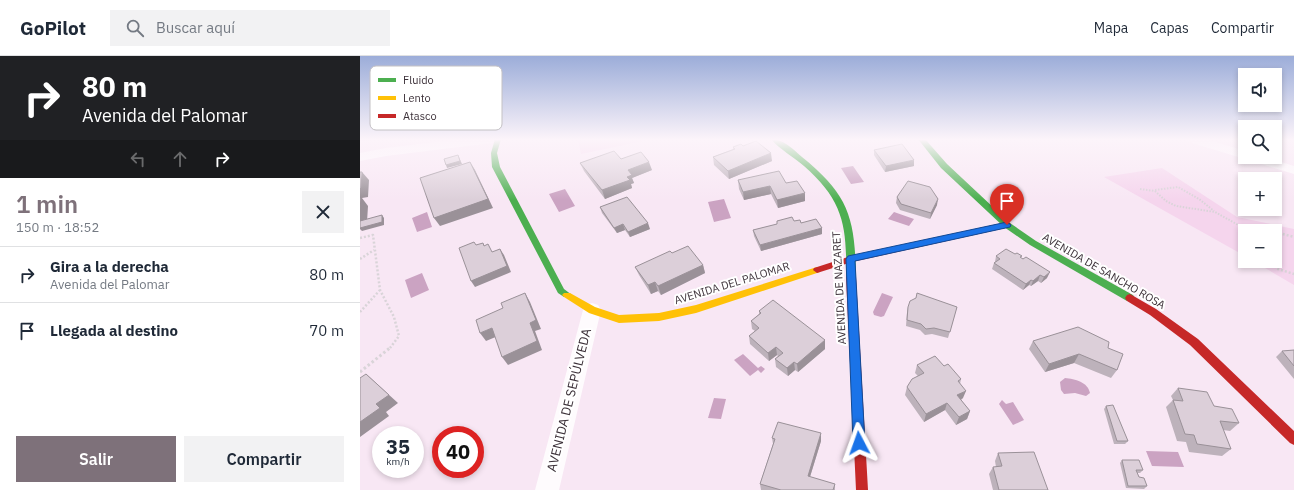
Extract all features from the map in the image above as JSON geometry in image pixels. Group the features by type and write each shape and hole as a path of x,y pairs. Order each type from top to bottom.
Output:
{"street":[{"name":"AVENIDA DEL PALOMAR","path":"495,159 496,167 561,291 576,302 592,310 619,319 659,317 696,309 851,259 1007,225"},
{"name":"AVENIDA DE NAZARET","path":"803,159 819,175 845,214 850,242 862,490"},
{"name":"AVENIDA DE SANCHO ROSA","path":"938,159 1007,225 1033,243 1106,283 1153,312 1194,342 1294,439"},
{"path":"1274,164 1294,170"},
{"name":"AVENIDA DE SEPÚLVEDA","path":"547,490 592,310"}],"path":[{"path":"1140,189 1155,190 1178,187 1199,199 1215,212 1238,226"},
{"path":"1155,190 1166,201 1176,206 1215,212"},
{"path":"1282,234 1294,238"},
{"path":"360,238 373,235 380,290 391,312 399,336 395,344 382,356 360,372"},
{"path":"360,259 374,250"},
{"path":"1277,268 1294,274"},
{"path":"360,312 380,290"}],"shaded area":[{"path":"853,166 864,182 851,184 841,168"},
{"path":"1162,168 1237,217 1270,224 1238,224 1238,252 1104,177"},
{"path":"565,189 575,206 559,212 549,194"},
{"path":"724,199 731,218 714,222 708,202"},
{"path":"427,212 432,227 417,232 412,218"},
{"path":"894,212 914,219 909,226 888,219"},
{"path":"1282,226 1294,229 1294,285 1265,268 1282,268"},
{"path":"422,273 429,290 411,298 405,280"},
{"path":"882,293 893,297 884,316 881,317 874,315 873,312"},
{"path":"743,354 758,368 761,366 765,369 761,373 758,370 750,376 734,360"},
{"path":"1065,378 1077,380 1084,384 1089,389 1090,393 1086,396 1075,393 1064,394 1061,390 1060,382"},
{"path":"714,398 726,399 721,419 708,418"},
{"path":"1002,400 1006,404 1013,402 1024,420 1013,425 999,404"},
{"path":"1146,451 1178,452 1184,467 1152,466"}],"building":[{"path":"444,159 459,159 460,161 446,165"},
{"path":"591,159 647,159 649,162 628,170 632,175 627,177 630,180 602,190 580,163"},
{"path":"715,159 756,159 728,171"},
{"path":"881,159 914,160 886,166"},
{"path":"470,162 488,199 434,218 420,178"},
{"path":"779,171 786,183 797,181 805,193 777,200 770,186 743,192 738,180"},
{"path":"360,172 362,172 360,189"},
{"path":"908,181 930,187 938,199 931,213 901,204 897,197"},
{"path":"627,197 648,223 628,232 623,224 614,228 600,207"},
{"path":"382,215 382,222 360,228 360,221"},
{"path":"792,217 794,221 800,220 801,223 816,219 822,228 760,245 753,230 777,224 777,221"},
{"path":"474,242 476,245 483,243 484,246 488,244 492,252 500,249 507,266 471,281 459,248"},
{"path":"688,246 703,265 658,286 655,282 648,285 635,267 670,251 672,253"},
{"path":"1006,249 1015,254 1017,253 1022,256 1020,257 1023,259 1026,257 1050,272 1044,277 1040,275 1033,281 1031,280 1026,284 994,263 1000,259 996,256"},
{"path":"525,293 536,320 530,323 537,341 502,357 492,328 480,333 476,320 503,308 501,303"},
{"path":"917,293 957,307 950,332 934,328 926,329 921,324 907,320 910,301 916,298"},
{"path":"773,300 825,340 797,364 794,362 787,368 775,359 783,353 776,347 768,353 749,336 759,328 751,321 761,313 759,311"},
{"path":"1078,327 1109,342 1108,348 1123,354 1117,370 1079,354 1049,364 1033,341"},
{"path":"1294,350 1294,366 1282,351"},
{"path":"935,356 944,366 948,364 961,379 958,381 966,391 957,395 970,411 959,417 947,403 926,414 907,387 912,379 924,373 917,365"},
{"path":"366,374 389,395 376,404 380,408 360,422 360,378"},
{"path":"1178,388 1207,392 1214,406 1232,409 1239,423 1220,421 1231,449 1197,444 1194,435 1185,434 1173,400 1183,401"},
{"path":"1113,405 1128,441 1117,441 1106,406"},
{"path":"778,422 821,433 808,476 835,484 833,490 781,490 760,484 775,439 772,438"},
{"path":"1034,452 1048,490 999,490 993,467 1002,466 998,453"},
{"path":"1122,460 1139,460 1143,470 1136,470 1139,477 1144,478 1147,486 1128,486"}],"traffic: fast":[{"path":"495,159 496,167 561,291 567,295"},
{"path":"800,159 818,174 836,196 842,208 850,235 851,277"},
{"path":"938,159 1007,225 1033,243 1130,298"}],"traffic: slow":[{"path":"567,295 592,310 619,319 659,317 696,309 817,270"}],"traffic: jam":[{"path":"817,270 851,259 1007,225"},
{"path":"851,277 862,490"},
{"path":"1130,298 1153,312 1194,342 1294,439"}],"route":[{"path":"859,443 851,259 1007,225"}]}
